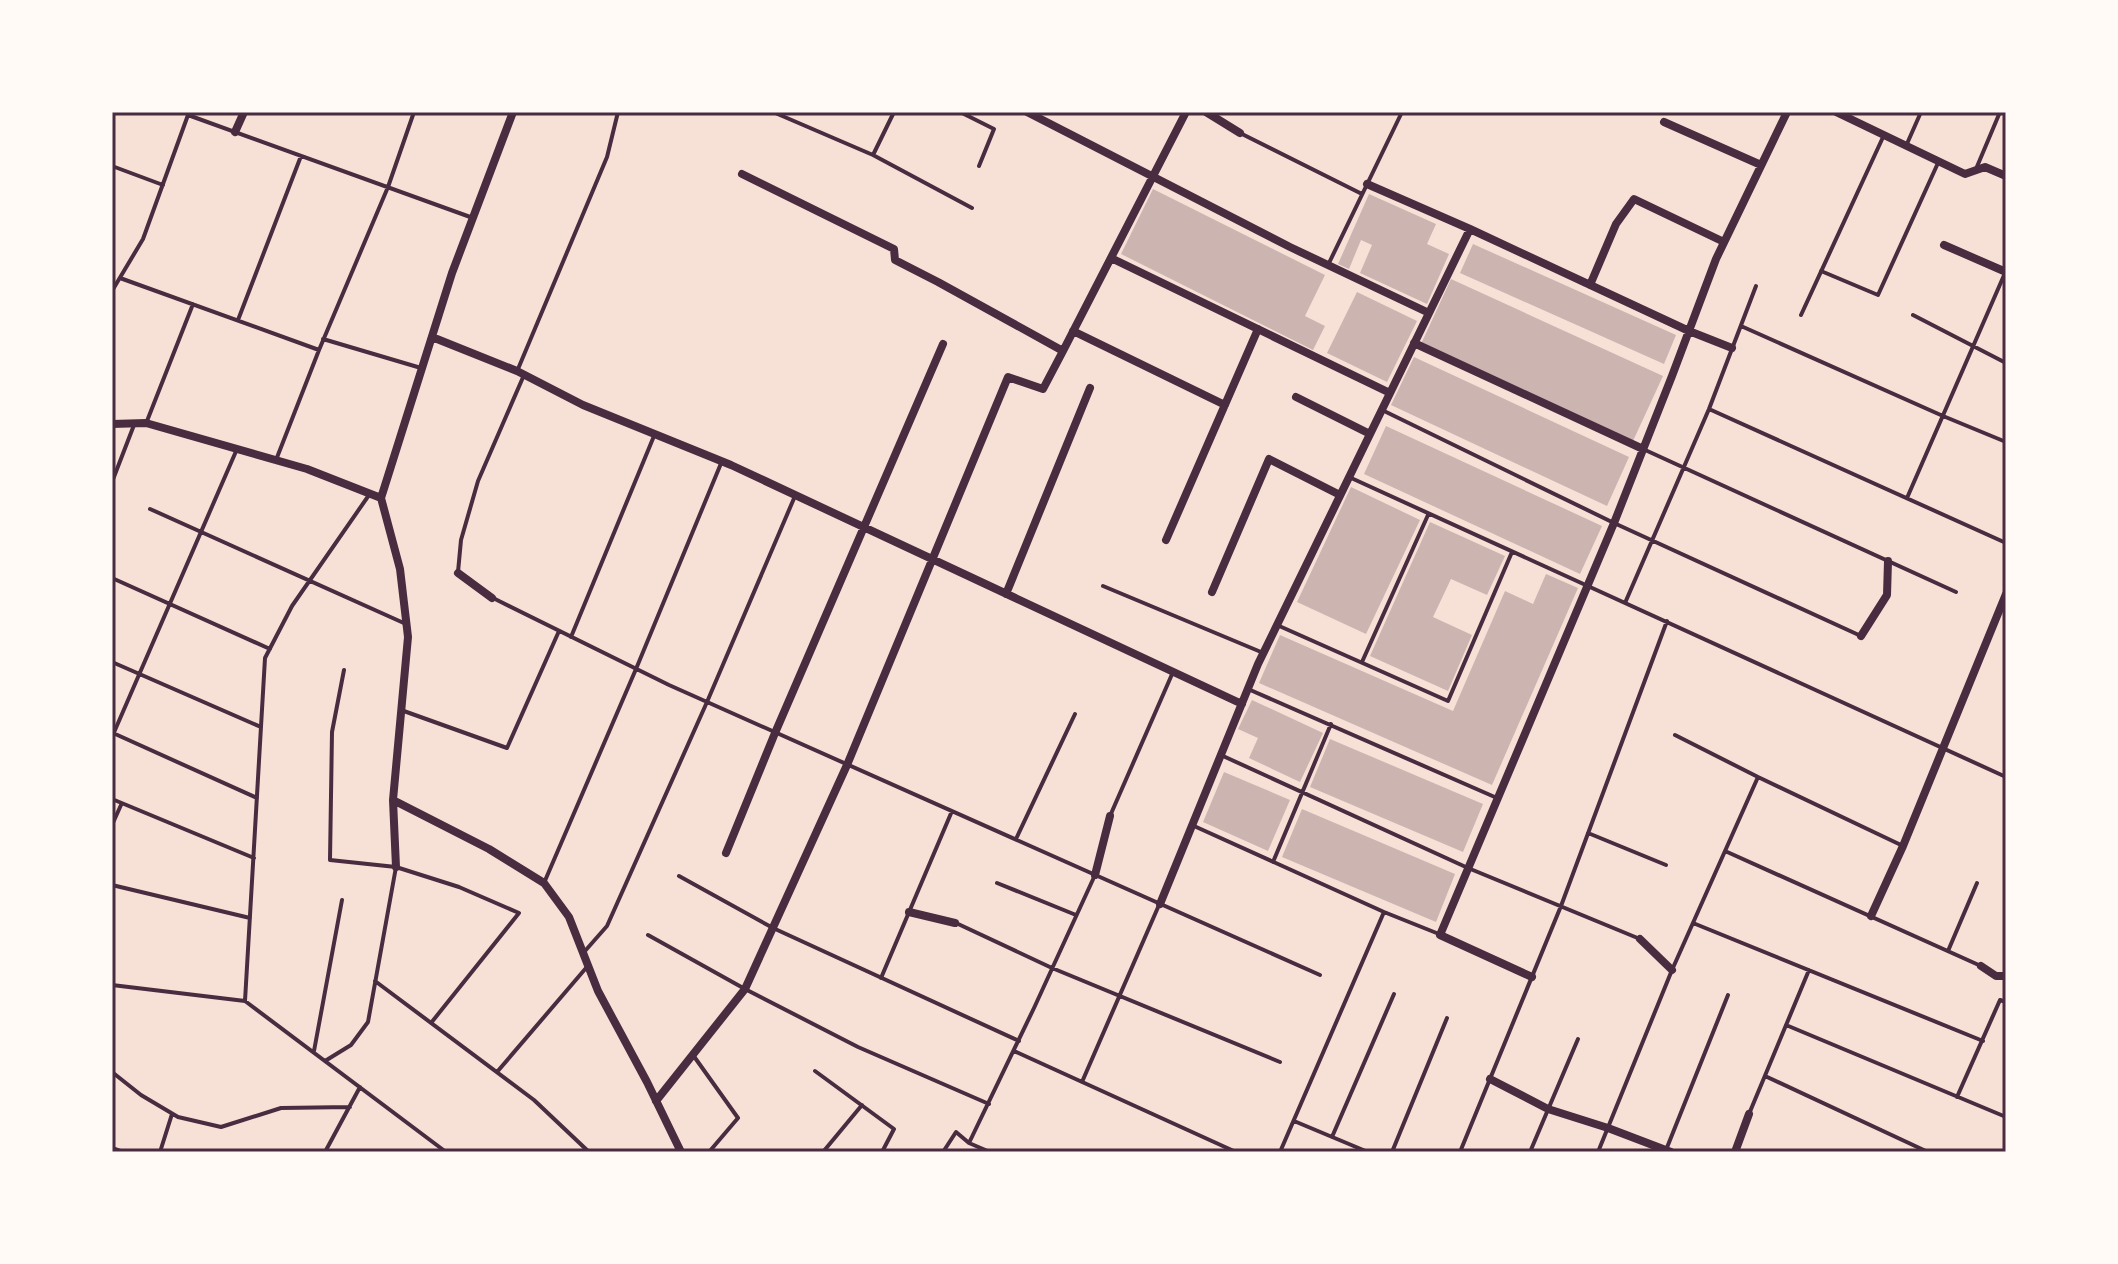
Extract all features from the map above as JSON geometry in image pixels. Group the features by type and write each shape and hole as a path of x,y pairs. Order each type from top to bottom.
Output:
{"street":[{"path":"235,132 244,112"},
{"path":"396,867 393,800 408,637 400,569 381,498 452,273 513,112"},
{"path":"1027,112 1327,265 1429,313"},
{"path":"656,1101 745,989 847,765 1008,377 1043,389 1186,112"},
{"path":"1206,112 1240,133"},
{"path":"1532,977 1440,935 1614,523 1724,242 1787,112"},
{"path":"1836,112 1965,174 1985,167 2006,176"},
{"path":"1664,122 1761,165"},
{"path":"742,174 894,249 895,260 1063,351"},
{"path":"1367,184 1732,348"},
{"path":"1590,285 1616,224 1634,199 1724,242"},
{"path":"1160,904 1264,653 1470,229"},
{"path":"1944,245 2006,272"},
{"path":"1111,258 1390,393"},
{"path":"1166,540 1258,329"},
{"path":"1073,331 1225,405"},
{"path":"432,337 521,373 583,405 722,461 1242,704"},
{"path":"1414,343 1643,449"},
{"path":"726,853 943,344"},
{"path":"1006,594 1090,388"},
{"path":"1296,397 1370,434"},
{"path":"112,424 146,423 307,469 381,498"},
{"path":"1212,592 1269,459 1340,495"},
{"path":"1861,636 1887,595 1888,561"},
{"path":"458,573 492,598"},
{"path":"1871,916 1903,846 2006,594"},
{"path":"393,800 489,849 544,883 569,917 598,991 681,1152"},
{"path":"1095,875 1110,816"},
{"path":"909,912 955,923"},
{"path":"1640,939 1672,970"},
{"path":"1981,966 1996,976 2006,976"},
{"path":"1490,1079 1548,1109 1667,1151"},
{"path":"1735,1152 1749,1114"}],"lane":[{"path":"276,460 323,339 388,187 414,112"},
{"path":"458,573 461,540 478,481 607,157 618,112"},
{"path":"773,112 873,155 972,208"},
{"path":"873,155 894,112"},
{"path":"960,112 994,129 979,166"},
{"path":"1327,265 1402,112"},
{"path":"1906,146 1921,112"},
{"path":"1976,170 2000,112"},
{"path":"112,291 143,239 188,115 473,218"},
{"path":"1240,133 1362,194"},
{"path":"1801,315 1884,135"},
{"path":"238,320 301,156"},
{"path":"1821,271 1878,295 1939,161"},
{"path":"112,166 163,185"},
{"path":"1907,498 2006,272"},
{"path":"120,278 319,350"},
{"path":"1625,603 1709,409 1756,286"},
{"path":"146,423 193,304"},
{"path":"1913,315 2006,363"},
{"path":"1741,326 2006,442"},
{"path":"323,339 422,368"},
{"path":"1709,409 2006,543"},
{"path":"1382,410 1614,523 1861,636"},
{"path":"112,482 135,423"},
{"path":"571,637 655,434"},
{"path":"237,449 112,734 257,798"},
{"path":"1643,449 1956,592"},
{"path":"544,883 722,461"},
{"path":"1349,477 2006,777"},
{"path":"245,1001 265,658 292,606 370,493"},
{"path":"583,953 607,926 795,495"},
{"path":"150,509 406,624"},
{"path":"1362,662 1429,514"},
{"path":"1277,625 1448,701 1512,552"},
{"path":"112,578 270,649"},
{"path":"1103,586 1264,653"},
{"path":"492,598 775,733 1320,975"},
{"path":"1460,1152 1561,906 1667,621"},
{"path":"401,710 507,748 559,631"},
{"path":"112,662 261,727"},
{"path":"344,670 332,732 330,860 396,867 459,887 519,913 431,1023"},
{"path":"1110,816 1173,672"},
{"path":"1248,689 1497,798"},
{"path":"1016,839 1075,714"},
{"path":"1273,862 1331,724"},
{"path":"1675,735 1903,846"},
{"path":"1221,755 1468,868 1640,939"},
{"path":"1598,1152 1672,970 1758,777"},
{"path":"112,799 254,858"},
{"path":"112,825 121,804"},
{"path":"881,978 952,811"},
{"path":"1192,825 1440,935"},
{"path":"1588,833 1666,865"},
{"path":"1725,851 1981,966"},
{"path":"325,1061 351,1045 368,1022 396,867"},
{"path":"969,1143 1095,875"},
{"path":"679,876 773,928 1019,1041"},
{"path":"997,883 1076,915"},
{"path":"1948,951 1977,883"},
{"path":"112,885 250,918"},
{"path":"313,1052 342,900"},
{"path":"1082,1082 1160,904"},
{"path":"1280,1152 1384,912"},
{"path":"955,923 1052,968 1280,1062"},
{"path":"1693,923 1983,1041"},
{"path":"648,935 858,1047 989,1104"},
{"path":"497,1072 588,966"},
{"path":"1749,1114 1809,970"},
{"path":"375,981 534,1100 589,1152"},
{"path":"112,985 245,1001 446,1152"},
{"path":"1332,1137 1394,994"},
{"path":"1667,1151 1728,995"},
{"path":"1957,1097 2000,1000 2006,1002"},
{"path":"1392,1152 1447,1018"},
{"path":"1786,1025 2006,1117"},
{"path":"1530,1152 1578,1039"},
{"path":"1014,1051 1236,1152"},
{"path":"692,1054 738,1118 709,1152"},
{"path":"815,1071 894,1129 882,1152"},
{"path":"112,1072 172,1114 221,1127 281,1108 350,1107"},
{"path":"1765,1076 1928,1152"},
{"path":"325,1152 360,1087"},
{"path":"823,1152 862,1105"},
{"path":"160,1152 172,1114"},
{"path":"1294,1121 1368,1152"},
{"path":"943,1152 956,1132 969,1143 990,1152"},
{"path":"112,1148 123,1152"}],"building":[{"path":"1153,189 1325,275 1305,316 1325,326 1313,350 1121,254"},
{"path":"1369,194 1436,224 1427,244 1449,254 1427,304 1360,273 1372,245 1361,240 1349,269 1338,264"},
{"path":"1473,244 1676,335 1664,364 1460,273"},
{"path":"1451,279 1663,376 1633,441 1421,344"},
{"path":"1357,292 1417,321 1387,382 1327,353"},
{"path":"1414,357 1629,457 1607,506 1391,405"},
{"path":"1386,426 1602,526 1580,574 1364,474"},
{"path":"1351,487 1420,520 1366,634 1297,602"},
{"path":"1430,522 1505,556 1487,595 1451,579 1433,617 1472,635 1448,691 1370,656"},
{"path":"1546,574 1578,588 1492,785 1259,683 1280,635 1453,711 1505,591 1533,604"},
{"path":"1252,700 1323,733 1300,782 1249,758 1258,738 1238,729"},
{"path":"1330,739 1483,804 1463,852 1310,787"},
{"path":"1224,772 1290,800 1268,851 1203,822"},
{"path":"1302,809 1455,874 1436,922 1282,857"}]}
